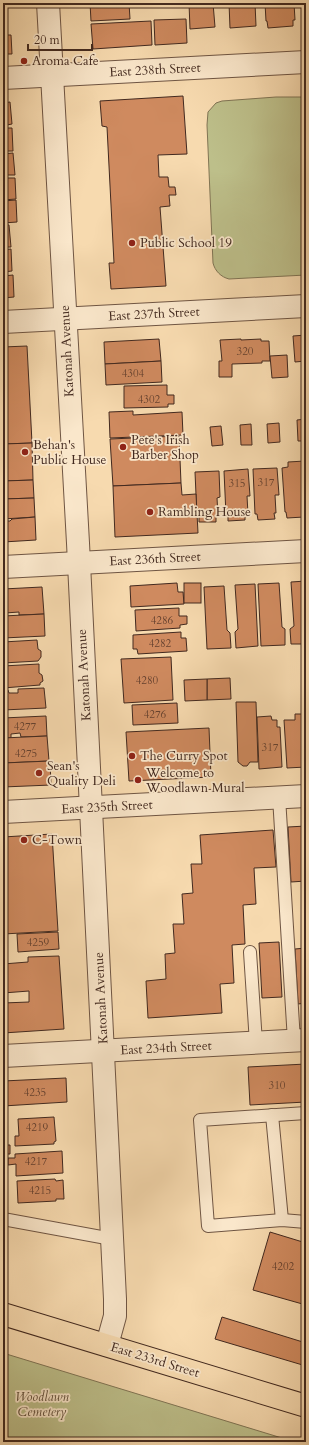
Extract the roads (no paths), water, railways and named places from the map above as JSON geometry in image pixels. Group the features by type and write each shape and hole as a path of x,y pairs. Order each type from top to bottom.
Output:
{"main road":[{"name":"East 233rd Street","path":"3,1314 306,1406"}],"street":[{"name":"Katonah Avenue","path":"48,3 104,1051 116,1307 107,1345"},
{"name":"East 238th Street","path":"3,78 306,62"},
{"name":"East 237th Street","path":"3,322 306,306"},
{"name":"East 236th Street","path":"3,567 306,551"},
{"name":"East 235th Street","path":"3,812 306,796"},
{"name":"East 234th Street","path":"3,1056 300,1041"}],"lane":[{"path":"279,797 300,1041"},
{"path":"250,952 256,1043"},
{"path":"306,1113 200,1120 208,1226 282,1220 306,1222"},
{"path":"272,1115 282,1220"},
{"path":"3,1220 112,1239"}],"place":[{"name":"Aroma Cafe","path":"24,61"},
{"name":"Public School 19","path":"132,243"},
{"name":"Pete's Irish Barber Shop","path":"123,447"},
{"name":"Behan's Public House","path":"25,452"},
{"name":"Rambling House","path":"150,512"},
{"name":"The Curry Spot","path":"132,756"},
{"name":"Sean's Quality Deli","path":"39,773"},
{"name":"Welcome to Woodlawn Mural","path":"138,780"},
{"name":"C-Town","path":"24,840"}],"park label":[{"name":"Woodlawn Cemetery","path":"42,1404"}]}
